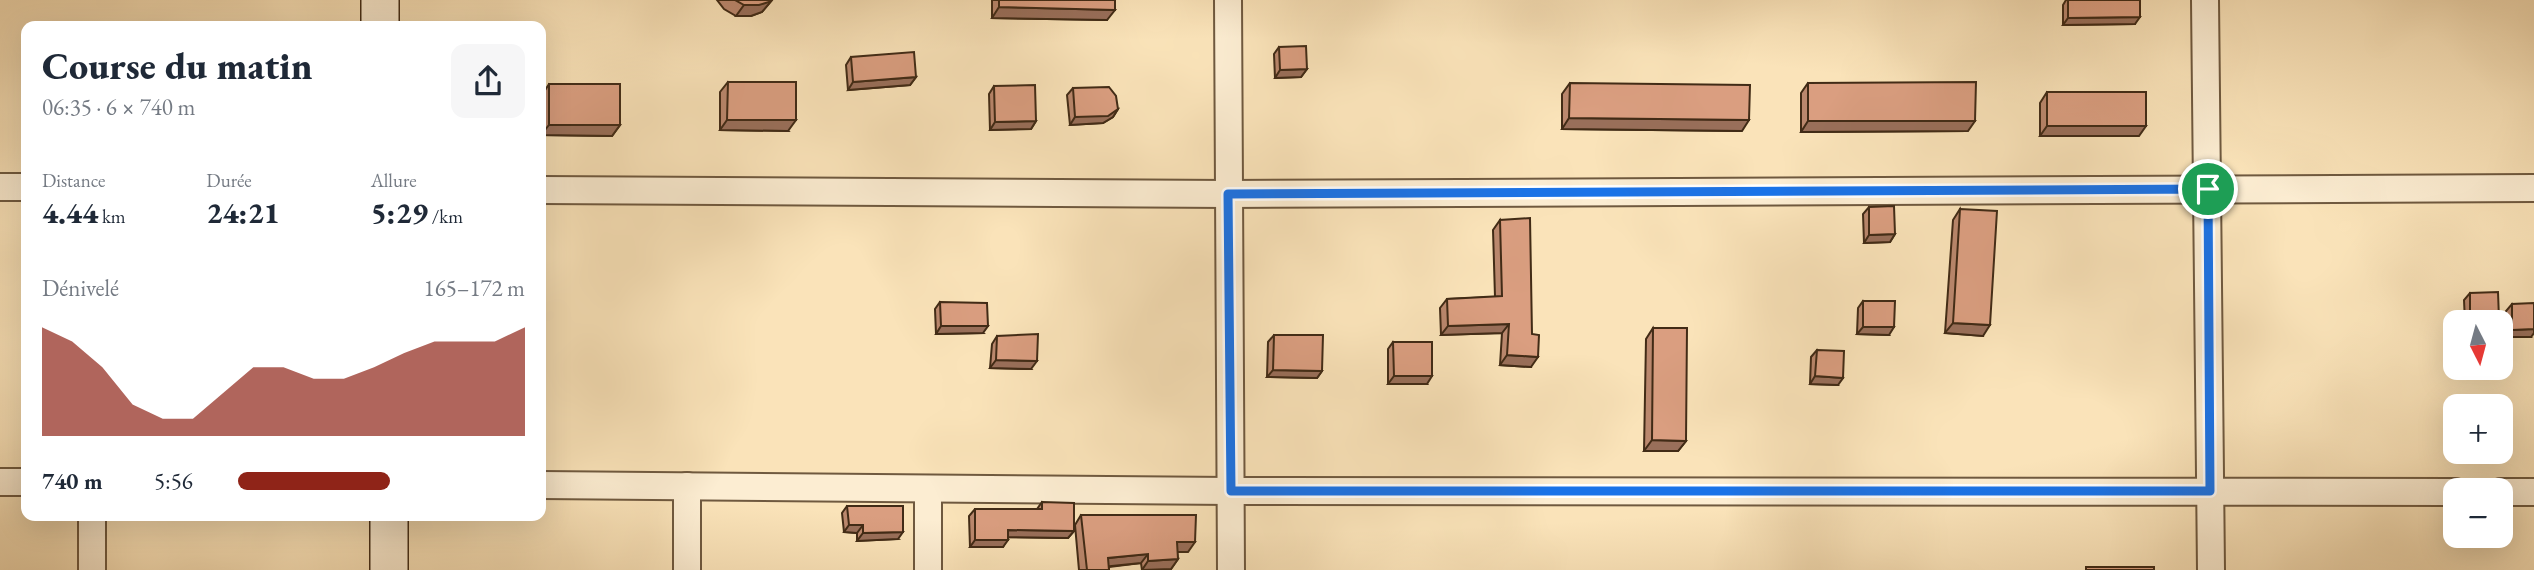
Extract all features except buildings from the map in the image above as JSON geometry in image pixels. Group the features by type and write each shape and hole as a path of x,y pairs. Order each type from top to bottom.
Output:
{"street":[{"path":"380,0 380,21"},
{"path":"1228,0 1231,570"},
{"path":"2205,0 2211,570"},
{"path":"0,187 21,187"},
{"path":"546,190 1228,194 2534,188"},
{"path":"0,482 21,482"},
{"path":"546,485 1231,491 2443,492"},
{"path":"687,486 687,570"},
{"path":"928,489 928,570"},
{"path":"2513,492 2534,492"},
{"path":"92,521 92,570"},
{"path":"389,521 389,570"}],"route":[{"path":"2208,189 2210,491 1231,491 1228,194 2208,189"}]}
